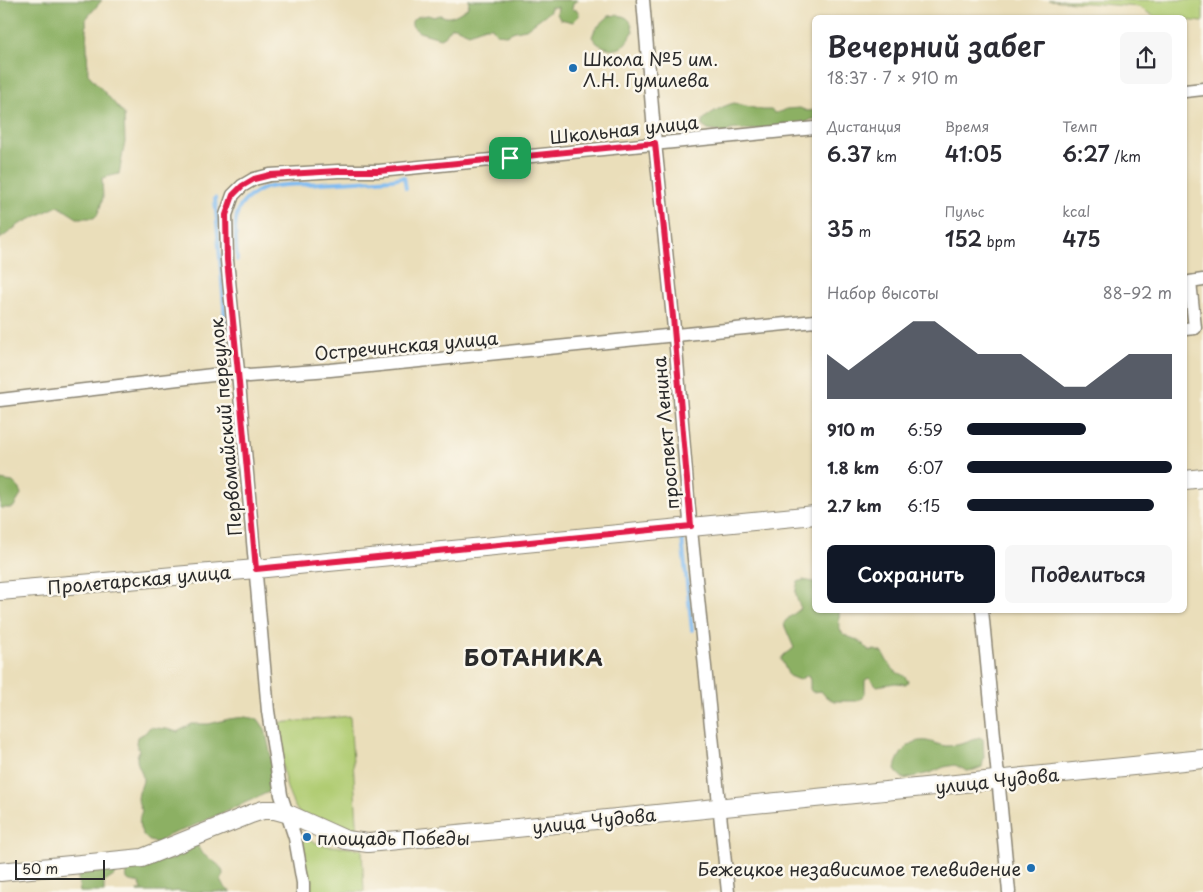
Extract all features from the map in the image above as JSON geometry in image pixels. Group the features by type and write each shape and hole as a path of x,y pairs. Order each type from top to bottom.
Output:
{"street":[{"name":"проспект Ленина","path":"643,0 691,526 728,892"},
{"path":"1187,91 1203,90"},
{"name":"Школьная улица","path":"233,195 242,186 254,179 270,175 338,171 379,171 812,128"},
{"name":"Первомайский переулок","path":"233,195 226,215 227,260 268,711 280,795 296,838 303,892"},
{"path":"1187,329 1195,328 1190,282 1203,280"},
{"name":"Остречинская улица","path":"0,400 238,372 248,376 330,370 812,322"},
{"path":"1187,480 1203,478"},
{"name":"Пролетарская улица","path":"0,591 256,569 812,515"},
{"path":"982,613 1009,892"},
{"name":"улица Чудова","path":"0,872 142,858 262,810 275,810 346,840 368,843 1203,759"}],"green space":[{"path":"0,0 102,0 86,19 88,74 124,114 125,142 119,174 102,178 103,198 98,214 94,218 77,218 58,206 20,224 0,239"},
{"path":"468,0 579,0 573,3 572,9 577,10 579,16 573,22 560,19 557,14 558,7 551,7 550,11 526,29 506,35 497,34 492,27 485,27 469,33 451,27 445,36 440,38 419,32 412,26 412,21 416,17 441,15 449,17 455,15 468,7"},
{"path":"1049,0 1203,0 1203,22 1187,20 1187,15 1152,15 1139,7"},
{"path":"618,15 627,18 632,25 633,32 624,45 615,49 596,43 592,37 595,29 609,16"},
{"path":"734,103 762,110 771,110 775,113 786,109 800,108 807,111 812,110 812,119 799,125 784,124 776,127 748,130 734,129 725,133 708,130 702,126 703,120 721,108"},
{"path":"0,480 13,482 20,489 21,495 13,508 0,508"},
{"path":"803,580 812,582 812,613 839,613 839,626 842,633 861,642 869,651 875,650 883,653 893,669 906,678 908,681 906,684 895,683 877,686 869,678 865,680 865,693 862,698 857,701 834,701 826,697 821,691 812,692 808,675 799,680 789,676 781,659 794,648 784,623 801,608 796,592 798,582"},
{"path":"350,716 358,837 299,813 285,781 280,746 279,723"},
{"path":"245,717 258,719 265,729 274,770 273,784 269,792 169,835 158,843 146,838 141,831 139,823 142,811 138,802 138,796 143,779 137,762 139,751 136,743 137,737 145,733 150,727 177,732 192,724 209,724"},
{"path":"979,737 983,739 984,757 982,767 967,771 955,765 904,779 895,769 898,758 905,749 915,742 927,741 950,746 972,741"},
{"path":"307,838 320,845 362,849 364,892 308,892 302,841"},
{"path":"195,842 202,853 221,867 223,875 221,880 231,892 138,892 142,890 139,885 140,883 127,879 128,868 138,865 145,866 160,859 172,860 182,851 186,852 187,848"},
{"path":"118,868 115,875 104,883 104,892 80,892 77,871"}],"waterway":[{"path":"237,260 236,219 240,207 251,196 262,189 281,185 381,180 404,177 406,188"},
{"path":"215,198 228,355"},
{"path":"682,538 692,630"}],"place":[{"name":"Школа №5 им. Л.Н. Гумилева","path":"573,68"},
{"name":"площадь Победы","path":"307,837"},
{"name":"Бежецкое независимое телевидение","path":"1031,868"}],"district":[{"name":"БОТАНИКА","path":"534,656"}],"route":[{"path":"655,143 673,317 691,526 256,569 227,260 226,215 233,195 242,186 254,179 270,175 338,171 379,171 510,158 655,143"}]}
